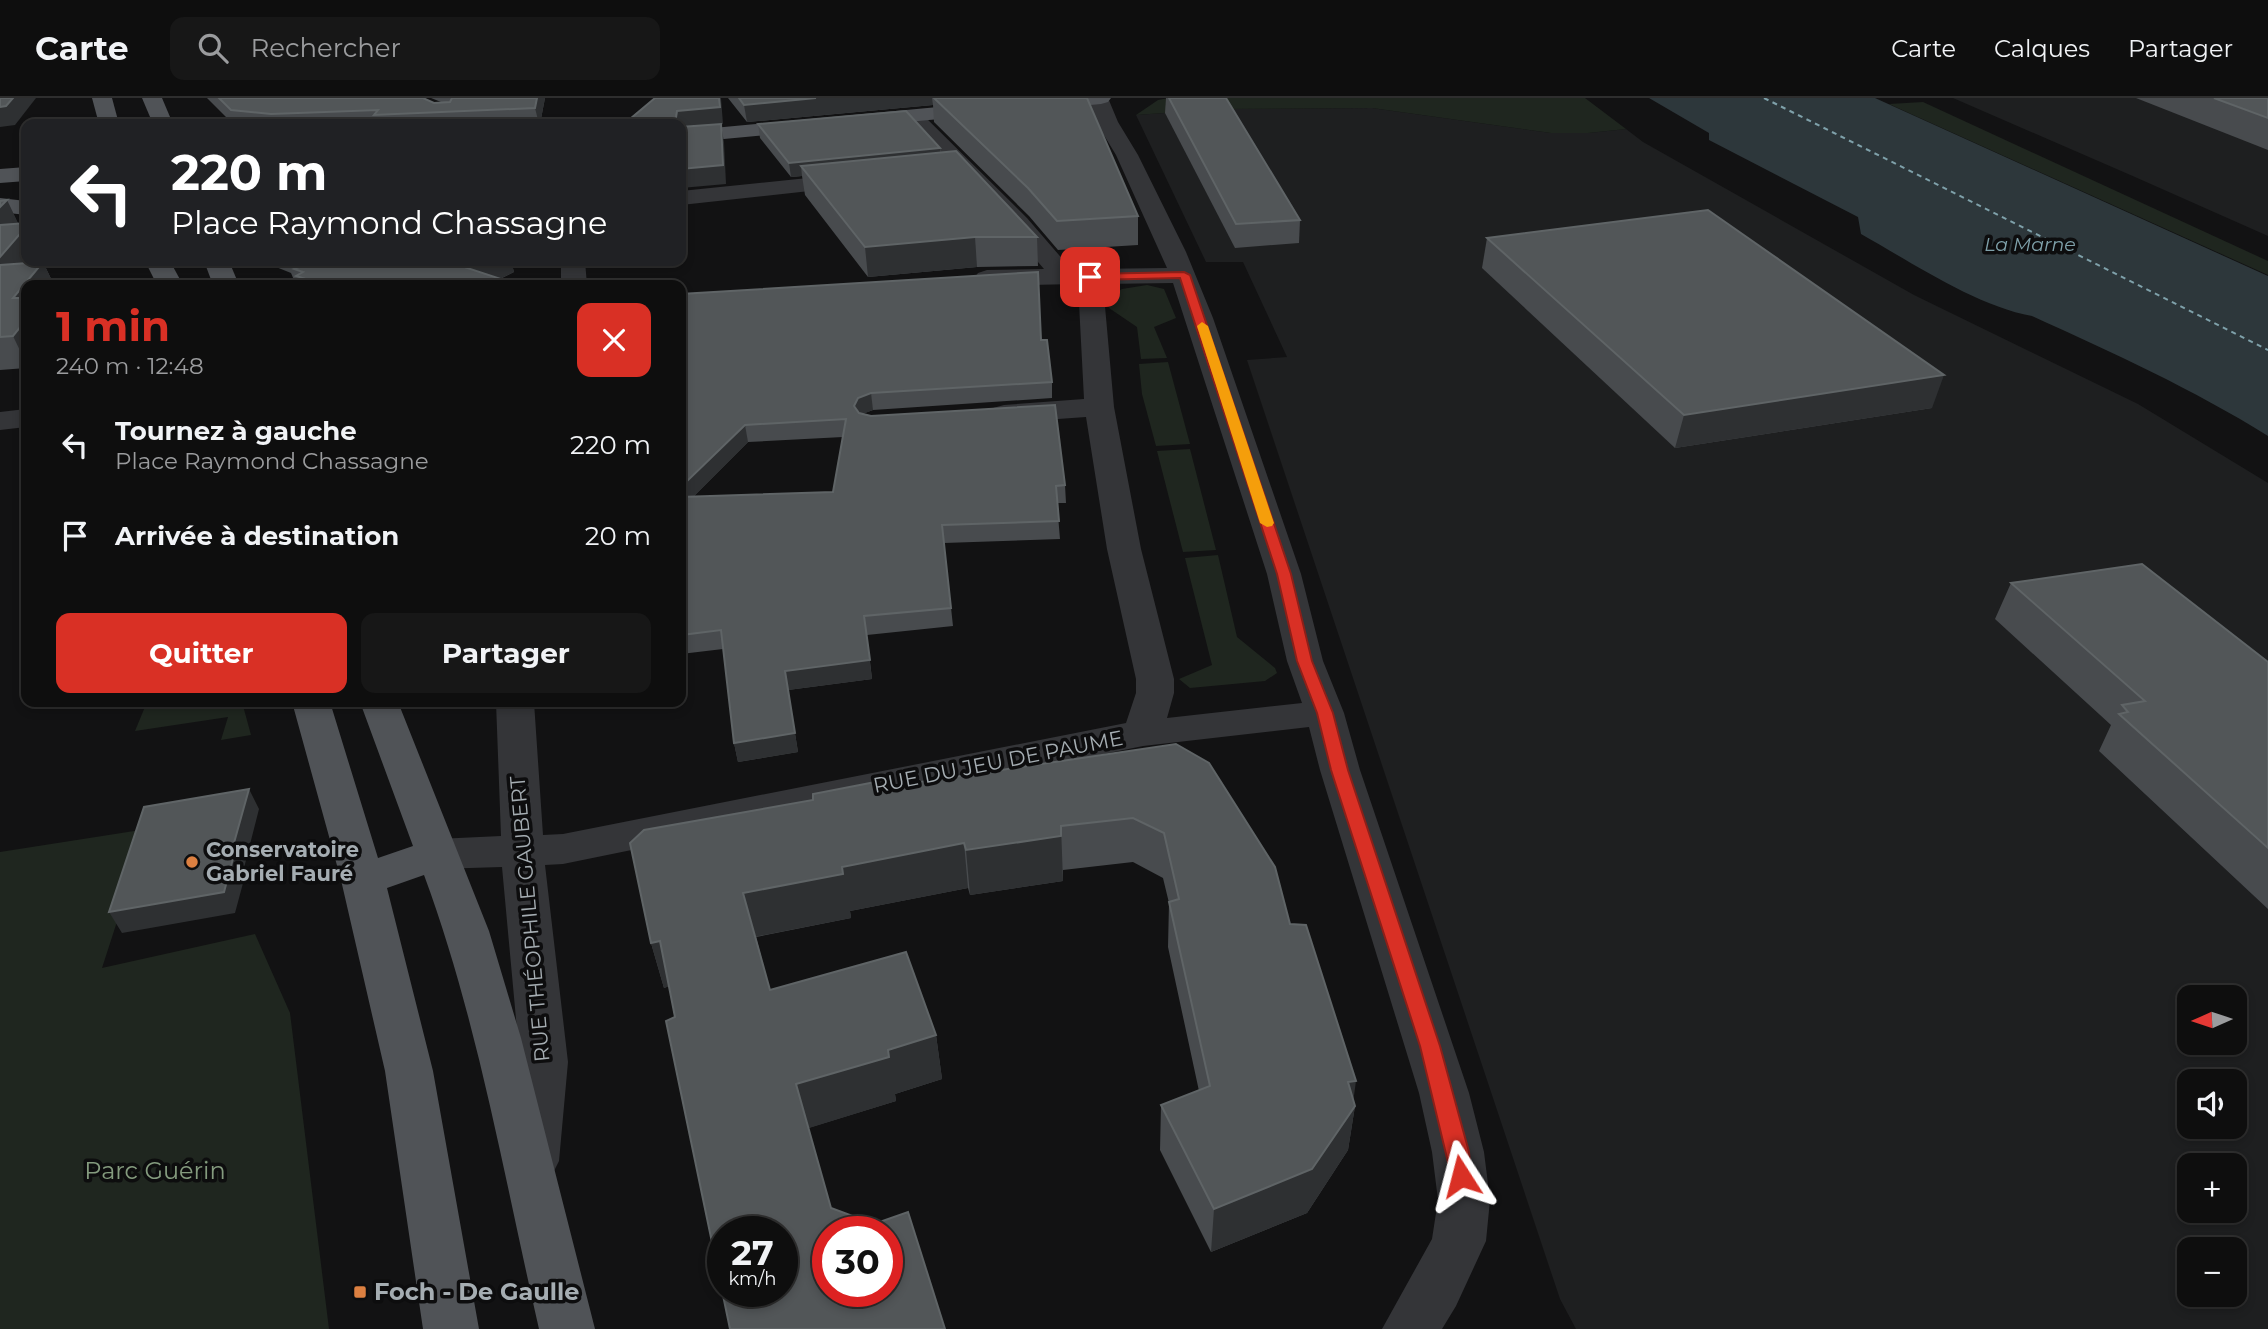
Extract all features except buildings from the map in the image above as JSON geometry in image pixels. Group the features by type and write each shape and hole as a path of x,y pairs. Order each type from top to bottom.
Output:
{"main road":[{"path":"102,98 108,119"},
{"path":"152,98 161,119"},
{"path":"686,125 985,98"},
{"path":"686,137 1099,98"},
{"path":"0,176 21,174"},
{"path":"0,193 21,191"},
{"path":"0,205 21,207"},
{"path":"312,707 363,880 409,1071 451,1329"},
{"path":"381,707 467,931 497,1038 568,1329"},
{"path":"363,880 437,855"}],"street":[{"path":"1099,98 1107,122 1127,155 1184,275 1284,574 1305,661 1325,713 1339,770 1430,1046 1458,1152 1464,1200 1459,1241 1436,1288 1409,1329"},
{"path":"913,116 962,169 1018,223 1056,267 1090,277"},
{"path":"936,172 962,169"},
{"path":"686,197 872,178"},
{"path":"965,279 1184,275"},
{"name":"RUE DU JEU DE PAUME","path":"437,855 564,849 1143,733 1155,693 1155,679 1124,549 1099,407 1090,277"},
{"path":"979,415 1099,407"},
{"path":"0,421 21,419"},
{"name":"RUE THÉOPHILE GAUBERT","path":"515,707 523,849 544,1062 531,1177"},
{"path":"1143,733 1325,713"}],"shaded area":[{"path":"1953,98 2268,98 2268,236 2135,177"},
{"path":"1372,108 1551,133 1626,129 1643,142 1914,295 2138,404 2268,483 2268,1329 1576,1329 1560,1299 1247,360 1287,357 1243,262 1206,262 1136,115 1219,109"}],"green space":[{"path":"1585,98 1626,129 1551,133 1372,108 1219,109 1136,115 1158,100"},
{"path":"1923,102 2268,261 2268,275 1889,104"},
{"path":"1147,285 1164,289 1176,318 1154,327 1167,358 1141,359 1137,327 1109,308 1112,295 1122,289"},
{"path":"1168,362 1190,444 1156,446 1142,394 1139,364"},
{"path":"1190,449 1216,550 1183,552 1157,451"},
{"path":"1218,555 1237,637 1275,668 1277,673 1265,681 1190,688 1179,679 1212,665 1185,558"},
{"path":"145,707 243,707 251,735 221,740 228,717 135,731"},
{"name":"Parc Guérin","path":"147,829 102,968 255,934 290,1013 329,1329 0,1329 0,852"}],"water":[{"name":"La Marne","path":"1649,98 1875,98 2268,276 2268,436 2182,387 2122,358 2032,316 1989,303 1944,282 1861,234 1858,217 1709,140 1709,133"}],"ferry route":[{"path":"1764,98 2268,350"}],"slow traffic":[{"path":"1202,326 1267,523"}],"place":[{"name":"Conservatoire Gabriel Fauré","path":"192,862"},
{"name":"Foch - De Gaulle","path":"360,1292"}],"route":[{"path":"1090,277 1184,275 1284,574 1305,661 1325,713 1339,770 1430,1046 1444,1093 1461,1176"}]}
